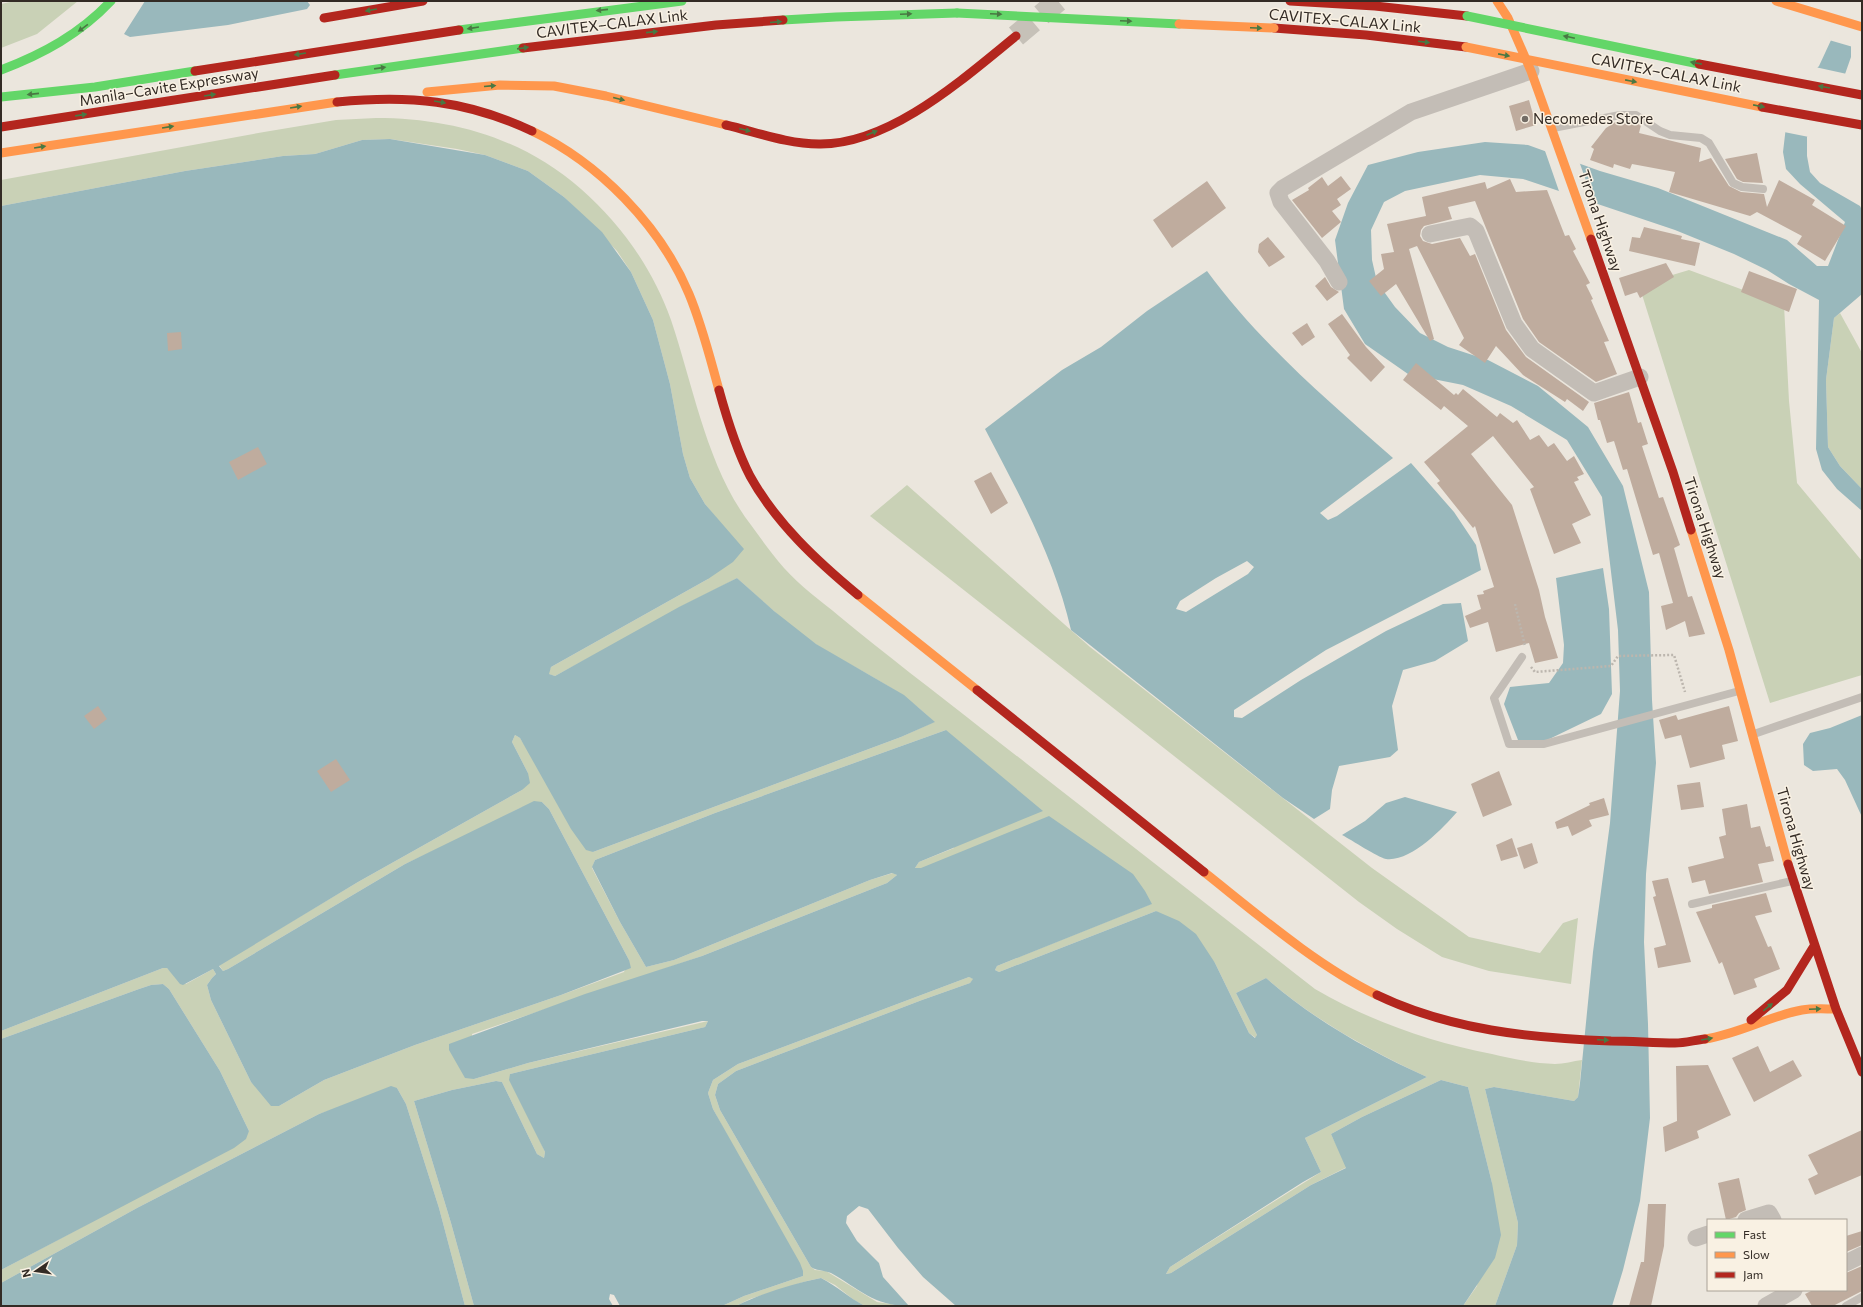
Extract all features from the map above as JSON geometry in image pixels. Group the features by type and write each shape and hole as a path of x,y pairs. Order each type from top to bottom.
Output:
{"main road":[{"path":"1,70 44,52 65,40 86,26 111,1"},
{"path":"324,18 423,1"},
{"name":"CAVITEX–CALAX Link","path":"338,48 576,13 682,1"},
{"name":"CAVITEX–CALAX Link","path":"1290,1 1375,6 1467,16 1676,60 1862,95"},
{"name":"Tirona Highway","path":"1498,1 1508,18 1531,71 1590,232 1640,377 1729,650 1792,880 1836,1009 1862,1072"},
{"path":"1776,1 1861,26"},
{"name":"CAVITEX–CALAX Link","path":"341,74 578,40 681,29 828,17 957,13 1274,28 1366,35 1466,47 1760,107 1862,125"},
{"path":"1,153 326,102 500,85 554,86 606,96 796,142 834,144 867,135 906,116 955,83 1016,36"},
{"name":"Manila–Cavite Expressway","path":"1,97 50,92 149,78 338,48"},
{"name":"Manila–Cavite Expressway","path":"1,127 106,112 341,74"},
{"path":"382,97 433,100 469,108 505,119 562,148 597,173 619,193 652,231 680,274 699,320 729,428 738,450 759,491 794,537 837,578 1120,804 1298,944 1355,984 1388,1000 1418,1012 1469,1027 1515,1036 1564,1039 1676,1043 1710,1039 1803,1010 1836,1009"},
{"path":"1738,1031 1787,990 1807,961 1814,946"}],"street":[{"path":"1339,282 1327,261 1281,202 1278,193 1283,188 1411,112 1531,71"},
{"path":"1430,234 1470,226 1476,231 1514,324 1532,349 1594,393 1598,393 1640,377"},
{"path":"1749,1219 1769,1213 1772,1219"},
{"path":"1847,1262 1862,1255"},
{"path":"1766,1306 1792,1291"}],"lane":[{"path":"1554,132 1620,115 1636,115 1660,131 1670,135 1701,138 1709,143 1734,183 1742,187 1764,189"},
{"path":"1522,657 1494,698 1509,744 1544,744 1600,727 1740,691"},
{"path":"1751,734 1862,697"},
{"path":"1692,904 1792,880"},
{"path":"1846,1306 1862,1297"}],"path":[{"path":"1551,670 1611,666 1618,656 1674,655 1688,704"}],"green space":[{"path":"15,1 78,1 37,34 1,48 1,4"},
{"path":"376,118 432,122 485,134 535,156 559,171 596,203 634,248 664,301 712,453 736,503 751,525 790,575 874,645 1315,989 1357,1011 1423,1037 1507,1058 1539,1063 1558,1064 1582,1060 1578,1097 1574,1101 1494,1087 1485,1089 1518,1223 1517,1245 1495,1306 1463,1306 1477,1286 1492,1183 1468,1087 1441,1080 1362,1117 1331,1134 1347,1167 1311,1185 1171,1273 1166,1274 1170,1267 1321,1172 1305,1138 1427,1077 1363,1045 1323,1021 1266,978 1236,993 1257,1035 1256,1038 1249,1033 1215,963 1156,911 999,972 995,970 997,966 1151,904 915,868 919,862 954,848 946,730 715,813 595,860 592,868 620,922 646,967 674,960 870,880 893,873 897,875 887,883 702,956 472,1034 474,1079 528,1063 708,1021 705,1027 510,1074 545,1152 544,1158 537,1154 502,1082 496,1081 452,1090 414,1101 451,1223 474,1306 465,1306 439,1208 406,1104 397,1088 319,1114 137,1208 1,1283 1,1270 86,1225 249,1131 220,1071 169,989 163,984 151,985 139,989 1,1039 1,1031 163,968 167,968 186,984 213,969 216,974 207,985 211,1000 251,1082 279,1106 324,1080 415,1045 624,972 629,960 549,809 542,802 520,808 468,835 405,864 228,969 223,971 219,965 358,882 522,790 528,773 512,742 515,735 520,738 593,852 901,737 934,722 893,689 806,638 737,578 555,676 548,674 551,667 708,579 722,525 705,504 690,478 683,454 670,384 653,320 631,272 617,251 564,197 528,171 485,155 457,149 390,139 362,140 315,154 283,156 185,171 1,206 1,180 336,120"},
{"path":"1689,270 1784,305 1789,401 1797,483 1862,561 1862,675 1770,703 1639,285"},
{"path":"1840,313 1862,353 1862,489 1840,466 1828,447 1826,380 1834,318"},
{"path":"907,485 1090,647 1372,868 1469,937 1540,953 1563,923 1578,918 1571,984 1489,971 1442,957 1397,929 1359,902 870,516"},
{"path":"969,977 974,979 970,983 736,1071 718,1084 715,1095 720,1110 811,1267 815,1270 826,1271 877,1302 904,1306 865,1306 854,1300 835,1285 821,1278 750,1299 736,1306 722,1306 744,1296 803,1276 713,1109 708,1093 713,1080 738,1064"}],"water":[{"path":"145,1 307,1 310,5 307,9 228,25 130,37 124,34"},
{"path":"1832,38 1851,46 1851,57 1844,77 1807,137 1807,156 1810,172 1820,183 1860,206 1862,210 1862,294 1834,318 1826,380 1828,447 1840,466 1862,489 1862,511 1837,489 1822,470 1816,449 1819,300 1767,270 1734,254 1675,230 1523,179 1480,175 1405,191 1384,202 1371,230 1372,260 1377,282 1395,307 1420,333 1448,347 1488,360 1538,386 1588,427 1623,486 1649,592 1652,700 1656,763 1646,874 1644,942 1648,1024 1650,1118 1640,1201 1623,1270 1612,1306 1495,1306 1517,1245 1518,1223 1485,1089 1494,1087 1574,1101 1578,1097 1580,1083 1593,952 1610,823 1620,691 1618,630 1602,497 1567,440 1511,406 1463,385 1408,374 1365,344 1344,309 1335,240 1348,203 1368,165 1418,152 1485,142 1528,145 1600,171 1658,188 1787,240 1817,266 1828,266 1845,222 1800,184 1786,169 1783,152 1787,118 1805,81 1819,66"},
{"path":"390,139 485,155 528,171 564,197 602,232 631,272 653,320 670,384 683,454 690,478 705,504 744,549 733,562 708,579 551,667 549,674 555,676 679,607 737,578 774,611 816,644 904,695 935,722 901,737 593,852 586,850 571,829 520,738 515,735 512,742 528,773 530,783 522,790 358,882 219,966 223,971 228,969 405,864 534,801 542,802 549,809 629,960 631,968 561,995 415,1045 324,1080 279,1106 271,1106 251,1082 211,1000 207,985 216,974 213,969 183,985 180,984 167,968 163,968 1,1031 1,206 185,171 283,156 315,154 362,140"},
{"path":"1207,271 1227,297 1271,346 1319,392 1393,458 1320,513 1328,520 1337,516 1411,463 1454,512 1476,545 1481,570 1326,650 1234,710 1234,717 1242,718 1301,680 1386,631 1443,604 1461,603 1468,641 1435,661 1403,670 1392,706 1398,750 1390,757 1339,766 1332,790 1330,809 1314,819 1283,798 1071,630 1056,578 1046,552 1023,502 985,429 1062,370 1101,347 1147,311","holes":["1247,561 1254,567 1248,574 1186,612 1176,609 1180,601 1216,578"]},
{"path":"1603,568 1609,609 1612,694 1601,714 1541,743 1518,740 1504,704 1510,687 1549,683 1563,663 1564,645 1556,578"},
{"path":"1862,715 1862,817 1845,780 1837,769 1813,771 1804,765 1803,744 1810,733 1830,728"},
{"path":"946,730 1043,811 919,862 915,868 921,868 1049,816 1133,874 1152,904 997,966 995,970 999,972 1156,911 1179,921 1196,934 1215,963 1249,1033 1255,1038 1257,1035 1236,993 1266,978 1303,1008 1343,1034 1427,1077 1305,1138 1321,1172 1170,1267 1166,1274 1171,1273 1311,1185 1346,1168 1331,1134 1362,1117 1441,1080 1468,1087 1492,1183 1501,1235 1495,1258 1463,1306 956,1306 923,1277 898,1248 868,1209 859,1206 847,1216 846,1223 857,1241 879,1263 883,1277 909,1306 876,1300 867,1296 831,1273 811,1267 720,1110 715,1095 718,1084 736,1071 970,983 973,979 969,977 738,1064 713,1080 708,1093 713,1109 800,1263 803,1276 744,1296 722,1306 620,1306 614,1295 610,1294 609,1299 613,1306 474,1306 451,1223 414,1101 452,1090 496,1081 502,1082 537,1154 544,1158 545,1152 509,1080 510,1074 705,1027 708,1021 702,1021 528,1063 474,1079 465,1078 449,1050 449,1044 585,994 702,956 887,883 897,875 892,873 870,880 674,960 646,967 620,922 592,867 595,860 715,813"},
{"path":"1405,797 1457,812 1435,835 1425,843 1406,855 1396,859 1382,858 1342,835 1365,821 1386,803"},
{"path":"163,984 169,989 220,1071 249,1131 246,1139 234,1148 1,1270 1,1039 139,989 151,985"},
{"path":"391,1086 397,1088 406,1104 439,1208 465,1306 1,1306 1,1283 137,1208 319,1114"},
{"path":"821,1278 865,1306 736,1306 777,1289"}],"pier":[{"path":"1833,1 1856,1 1853,47 1829,40 1833,19"},
{"path":"1815,67 1847,74 1842,89 1809,137 1784,132 1785,118 1791,98"},
{"path":"1544,148 1579,161 1595,206 1560,194"}],"building":[{"path":"1529,100 1536,125 1516,131 1509,106"},
{"path":"1634,120 1641,125 1639,133 1701,148 1699,162 1711,158 1729,186 1741,192 1764,194 1767,207 1779,180 1815,200 1812,205 1846,226 1825,261 1797,244 1802,236 1757,212 1750,216 1669,192 1675,172 1632,164 1630,169 1614,164 1613,168 1590,160 1594,149 1591,147 1606,128 1617,121"},
{"path":"1757,153 1763,183 1743,182 1737,179 1725,159"},
{"path":"1341,176 1351,189 1337,199 1341,205 1332,211 1341,222 1322,238 1292,200 1309,190 1308,188 1322,177 1328,186"},
{"path":"1510,179 1516,192 1547,190 1565,236 1569,235 1576,249 1573,251 1590,283 1586,285 1609,341 1604,342 1617,374 1596,382 1539,342 1523,319 1475,201 1448,207 1452,219 1424,226 1421,230 1420,236 1423,241 1432,244 1460,238 1470,256 1475,254 1506,330 1526,357 1589,402 1583,411 1567,399 1565,402 1523,375 1496,346 1485,363 1459,345 1464,338 1417,246 1409,249 1434,339 1430,341 1396,284 1381,296 1369,281 1384,269 1381,254 1394,252 1387,224 1426,216 1422,197 1485,182 1487,189"},
{"path":"1207,181 1226,208 1172,248 1153,220"},
{"path":"1644,227 1682,236 1681,239 1700,243 1695,266 1629,251 1632,237 1640,238"},
{"path":"1268,237 1285,257 1269,267 1258,252 1259,244"},
{"path":"1666,263 1674,277 1640,298 1637,292 1625,296 1619,278"},
{"path":"1749,271 1797,289 1789,312 1741,292"},
{"path":"1325,277 1331,287 1339,292 1327,301 1315,286"},
{"path":"1342,314 1366,347 1385,367 1371,382 1347,358 1350,355 1328,324"},
{"path":"1307,323 1315,337 1302,346 1292,333"},
{"path":"181,332 182,349 168,351 167,333"},
{"path":"1416,363 1454,395 1456,393 1458,395 1463,389 1497,417 1500,413 1513,423 1517,420 1530,440 1539,435 1548,447 1554,443 1567,461 1574,456 1584,474 1577,477 1579,480 1574,482 1591,515 1572,524 1581,543 1554,554 1530,489 1534,487 1493,436 1471,454 1512,505 1539,590 1545,617 1558,658 1535,663 1529,643 1496,652 1488,622 1470,628 1465,616 1481,609 1477,595 1484,594 1483,591 1494,587 1475,526 1473,528 1437,483 1440,481 1424,462 1468,426 1444,406 1441,410 1403,380"},
{"path":"1629,392 1638,423 1641,422 1648,444 1642,446 1659,498 1663,497 1680,545 1674,548 1688,597 1692,596 1705,634 1689,637 1685,621 1666,630 1661,606 1673,603 1659,553 1653,555 1627,469 1623,470 1614,441 1607,443 1600,420 1598,420 1594,403"},
{"path":"258,447 267,464 238,480 229,462"},
{"path":"991,472 1008,503 991,514 974,481"},
{"path":"98,706 107,719 94,729 84,716"},
{"path":"1729,706 1738,741 1722,745 1725,759 1690,768 1681,735 1665,739 1659,720 1676,715 1678,720"},
{"path":"336,759 350,780 331,792 317,771"},
{"path":"1499,771 1512,805 1483,817 1471,784"},
{"path":"1700,782 1704,807 1681,810 1677,785"},
{"path":"1604,798 1609,815 1589,820 1592,826 1572,836 1568,826 1557,829 1555,822 1590,805 1589,803"},
{"path":"1747,804 1751,828 1760,826 1766,847 1770,846 1774,861 1758,864 1763,882 1709,894 1705,880 1692,883 1688,867 1724,858 1719,837 1726,835 1722,809"},
{"path":"1512,838 1518,856 1501,861 1496,845"},
{"path":"1532,843 1538,863 1524,869 1517,848"},
{"path":"1668,878 1691,962 1658,968 1654,948 1666,945 1653,897 1656,896 1652,881"},
{"path":"1766,893 1772,912 1755,916 1768,947 1771,946 1780,969 1754,979 1757,987 1734,995 1722,962 1719,964 1696,912 1712,908 1712,905"},
{"path":"1758,1046 1770,1072 1793,1060 1802,1076 1754,1102 1732,1058"},
{"path":"1708,1065 1731,1115 1697,1131 1699,1138 1665,1152 1663,1127 1677,1121 1676,1066"},
{"path":"1862,1130 1862,1175 1815,1195 1808,1179 1818,1174 1808,1155"},
{"path":"1739,1178 1746,1210 1739,1213 1736,1217 1726,1219 1718,1183"},
{"path":"1648,1204 1666,1204 1664,1246 1651,1306 1629,1306 1641,1262 1644,1262"},
{"path":"1862,1231 1862,1245 1847,1252 1847,1236"},
{"path":"1862,1266 1862,1291 1833,1306 1812,1306 1805,1294 1811,1291 1847,1291 1847,1273"}],"tunnel":[{"path":"1016,36 1058,1"}],"traffic: fast":[{"path":"1,70 32,57 60,42 87,23 111,1"},
{"path":"459,30 682,1"},
{"path":"783,20 957,13"},
{"path":"957,13 1179,24"},
{"path":"1467,16 1699,64"},
{"path":"335,75 523,48"},
{"path":"1,97 95,87 195,71"}],"traffic: slow":[{"path":"1497,1 1508,18 1531,71 1591,239"},
{"path":"1776,1 1862,27"},
{"path":"1179,24 1274,28"},
{"path":"1466,47 1762,107"},
{"path":"427,92 500,85 554,86 606,96 726,125"},
{"path":"1,153 337,102"},
{"path":"532,131 557,144 581,160 603,178 625,199 662,244 677,268 694,306 706,342 719,390"},
{"path":"1691,530 1729,650 1788,864"},
{"path":"858,595 977,690"},
{"path":"1204,872 1309,954 1354,983 1377,995"},
{"path":"1705,1039 1718,1037 1778,1016 1802,1010 1836,1009"}],"traffic: jam":[{"path":"324,18 423,1"},
{"path":"1290,1 1375,6 1467,16"},
{"path":"523,48 716,25 783,20"},
{"path":"1274,28 1366,35 1466,47"},
{"path":"195,71 459,30"},
{"path":"726,125 796,142 819,144 846,141 872,133 899,121 925,106 950,89 1016,36"},
{"path":"1699,64 1862,95"},
{"path":"1,127 335,75"},
{"path":"337,102 389,99 437,102 484,112 532,131"},
{"path":"1762,107 1862,125"},
{"path":"1591,239 1673,472 1691,530"},
{"path":"719,390 736,445 750,476 760,493 772,510 798,540 827,569 858,595"},
{"path":"977,690 1204,872"},
{"path":"1788,864 1836,1009 1862,1072"},
{"path":"1751,1020 1787,990 1814,946"},
{"path":"1377,995 1433,1017 1491,1030 1581,1040 1682,1043 1705,1039"}],"place":[{"name":"Necomedes Store","path":"1525,119"}]}
